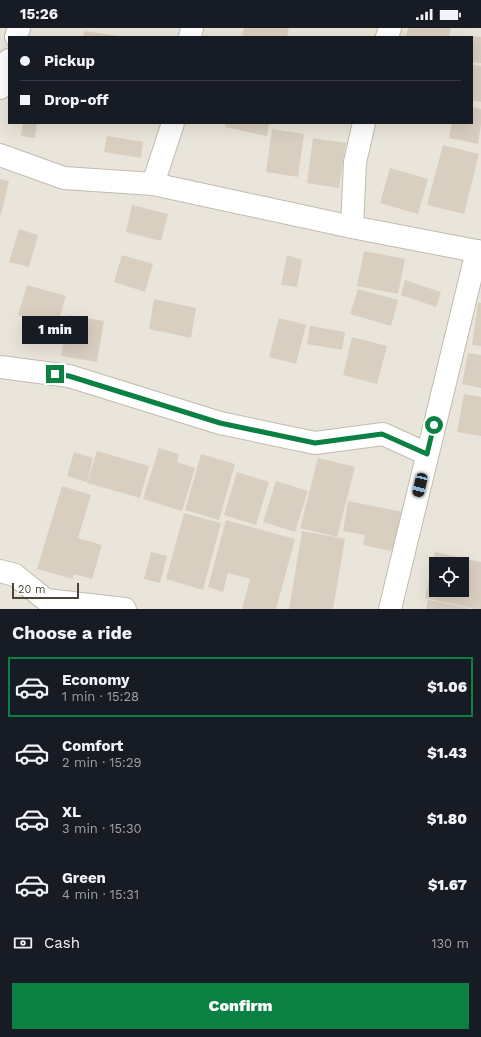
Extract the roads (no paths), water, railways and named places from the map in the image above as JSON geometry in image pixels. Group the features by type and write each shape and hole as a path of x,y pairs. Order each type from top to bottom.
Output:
{"street":[{"path":"0,88 8,63"},
{"path":"153,184 173,124"},
{"path":"352,227 355,162 364,124"},
{"path":"0,155 64,178 153,184 352,227 479,252 427,454 390,609"},
{"path":"0,367 69,376 220,423 315,443 382,434 427,454"},
{"path":"0,571 15,576 46,600 125,609"}]}
